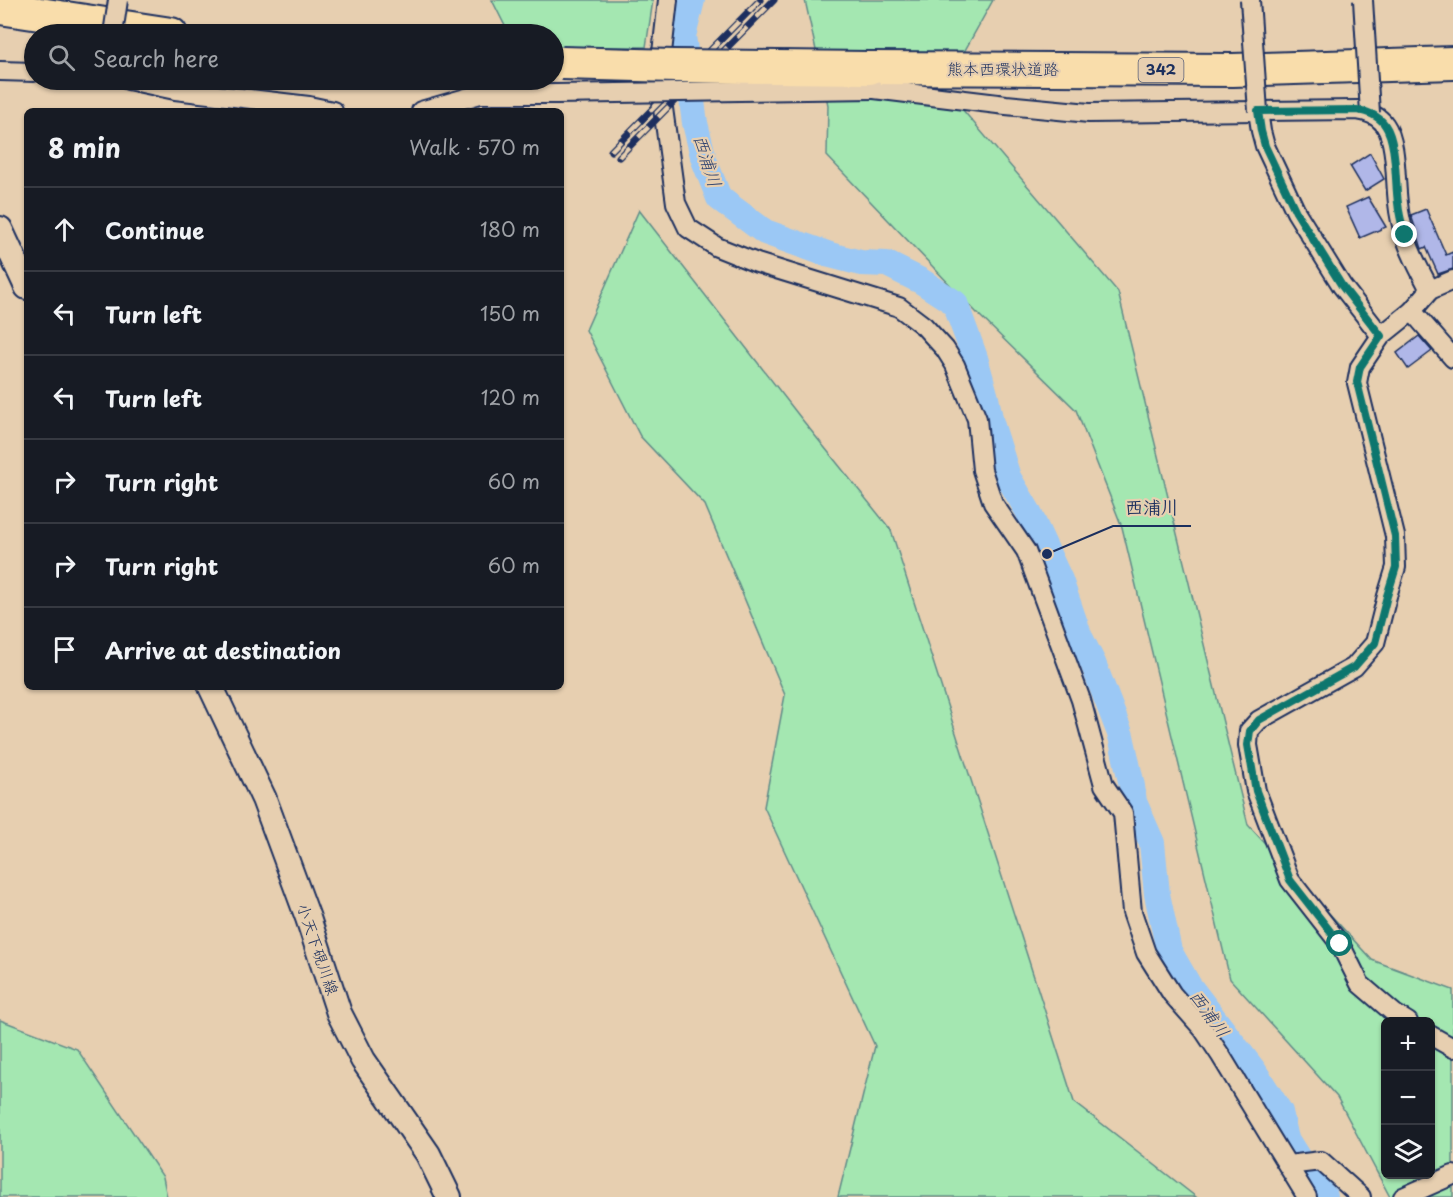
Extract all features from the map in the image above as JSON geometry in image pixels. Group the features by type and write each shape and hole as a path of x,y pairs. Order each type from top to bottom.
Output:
{"highway":[{"path":"0,8 105,24"},
{"name":"熊本西環状道路","path":"564,63 674,66 872,78 1453,63"}],"main road":[{"path":"0,229 24,281"},
{"name":"小天下硯川線","path":"212,690 264,800 308,918 339,1013 363,1060 428,1154 449,1197"}],"street":[{"path":"114,24 118,0"},
{"path":"668,0 659,79 676,203 688,228 717,247 757,263 899,307 924,326 945,349 959,374 977,419 982,470 993,503 1026,552 1080,700 1104,785 1123,813 1132,912 1146,953 1172,994 1203,1029 1221,1056 1307,1197"},
{"path":"1250,0 1258,111 1265,146 1296,212 1342,286 1381,336"},
{"path":"1363,0 1370,113"},
{"path":"0,71 24,72"},
{"path":"431,108 480,94 556,94 872,78 1006,105 1089,113 1357,110 1370,113 1384,124 1388,132 1393,148 1398,205 1405,235 1430,290"},
{"path":"175,90 319,108"},
{"path":"1400,1017 1360,984 1340,944 1290,880 1256,791 1248,745 1250,731 1259,720 1354,667 1375,643 1396,567 1395,536 1357,382 1360,367 1381,336 1412,311 1430,290 1453,280"},
{"path":"1412,311 1453,358"},
{"path":"1435,1037 1453,1048"},
{"path":"1288,1165 1321,1161 1361,1197"},
{"path":"1403,1197 1453,1174"}],"green space":[{"path":"492,0 653,0 646,47 564,47 564,24 504,24"},
{"path":"805,0 993,0 944,88 1118,292 1248,825 1372,960 1453,990 1453,1197 1390,1197 1337,1097 1230,979 1122,527 1076,410 977,313 827,156 828,105"},
{"path":"639,210 891,530 1074,1102 1196,1197 838,1197 875,1046 764,807 785,695 705,505 640,436 586,330"},
{"path":"0,1020 77,1049 163,1177 167,1197 0,1197"}],"building":[{"path":"1370,153 1384,179 1365,191 1350,166"},
{"path":"1368,197 1386,227 1360,238 1346,207"},
{"path":"1426,209 1446,255 1453,252 1453,269 1438,274 1426,247 1422,249 1411,215"},
{"path":"1419,336 1432,351 1408,369 1397,353"}],"waterway":[{"name":"西浦川","path":"692,0 683,36 695,123 704,160 719,198 765,232 830,255 861,263 887,264 921,281 955,303 975,358 991,423 1008,477 1028,511 1060,580 1079,635 1093,663 1121,736 1134,802 1152,843 1157,894 1169,951 1189,986 1254,1071 1280,1112 1286,1139 1318,1190 1325,1197"}],"railway":[{"path":"611,151 760,0"},
{"path":"619,157 774,0"}],"place":[{"name":"西浦川","path":"1047,554"}],"route":[{"path":"1340,944 1290,880 1256,791 1248,745 1250,731 1259,720 1354,667 1375,643 1396,567 1395,536 1357,382 1360,367 1381,336 1342,286 1296,212 1265,146 1258,111 1357,110 1370,113 1379,119 1388,132 1393,148 1398,205 1405,235"}]}
